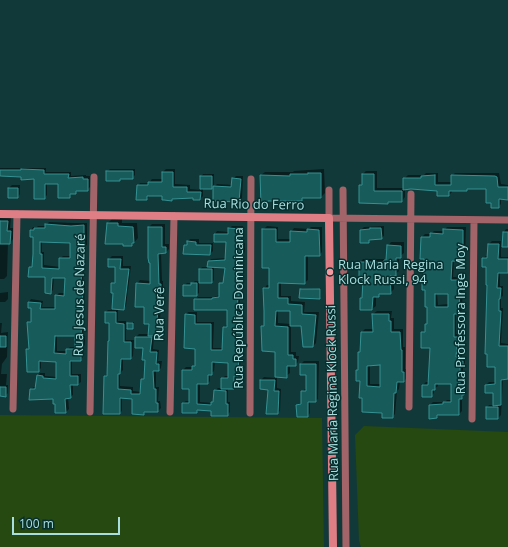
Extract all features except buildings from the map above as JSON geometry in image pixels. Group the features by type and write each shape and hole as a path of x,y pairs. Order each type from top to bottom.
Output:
{"street":[{"name":"Rua Jesus de Nazaré","path":"90,412 94,177"},
{"name":"Rua República Dominicana","path":"250,413 251,179"},
{"name":"Rua Maria Regina Klock Russi","path":"329,190 333,547"},
{"name":"Rua Maria Regina Klock Russi","path":"343,190 346,547"},
{"path":"409,407 411,194"},
{"name":"Rua Rio do Ferro","path":"0,214 508,220"},
{"path":"13,409 17,214"},
{"name":"Rua Verê","path":"170,412 174,216"},
{"name":"Rua Professora Inge Moy","path":"472,419 474,220"}],"green space":[{"path":"0,415 322,418 324,547 0,547"},
{"path":"364,426 508,432 508,547 361,547 359,541 355,435"}],"place":[{"name":"Rua Maria Regina Klock Russi, 94","path":"330,272"}]}
